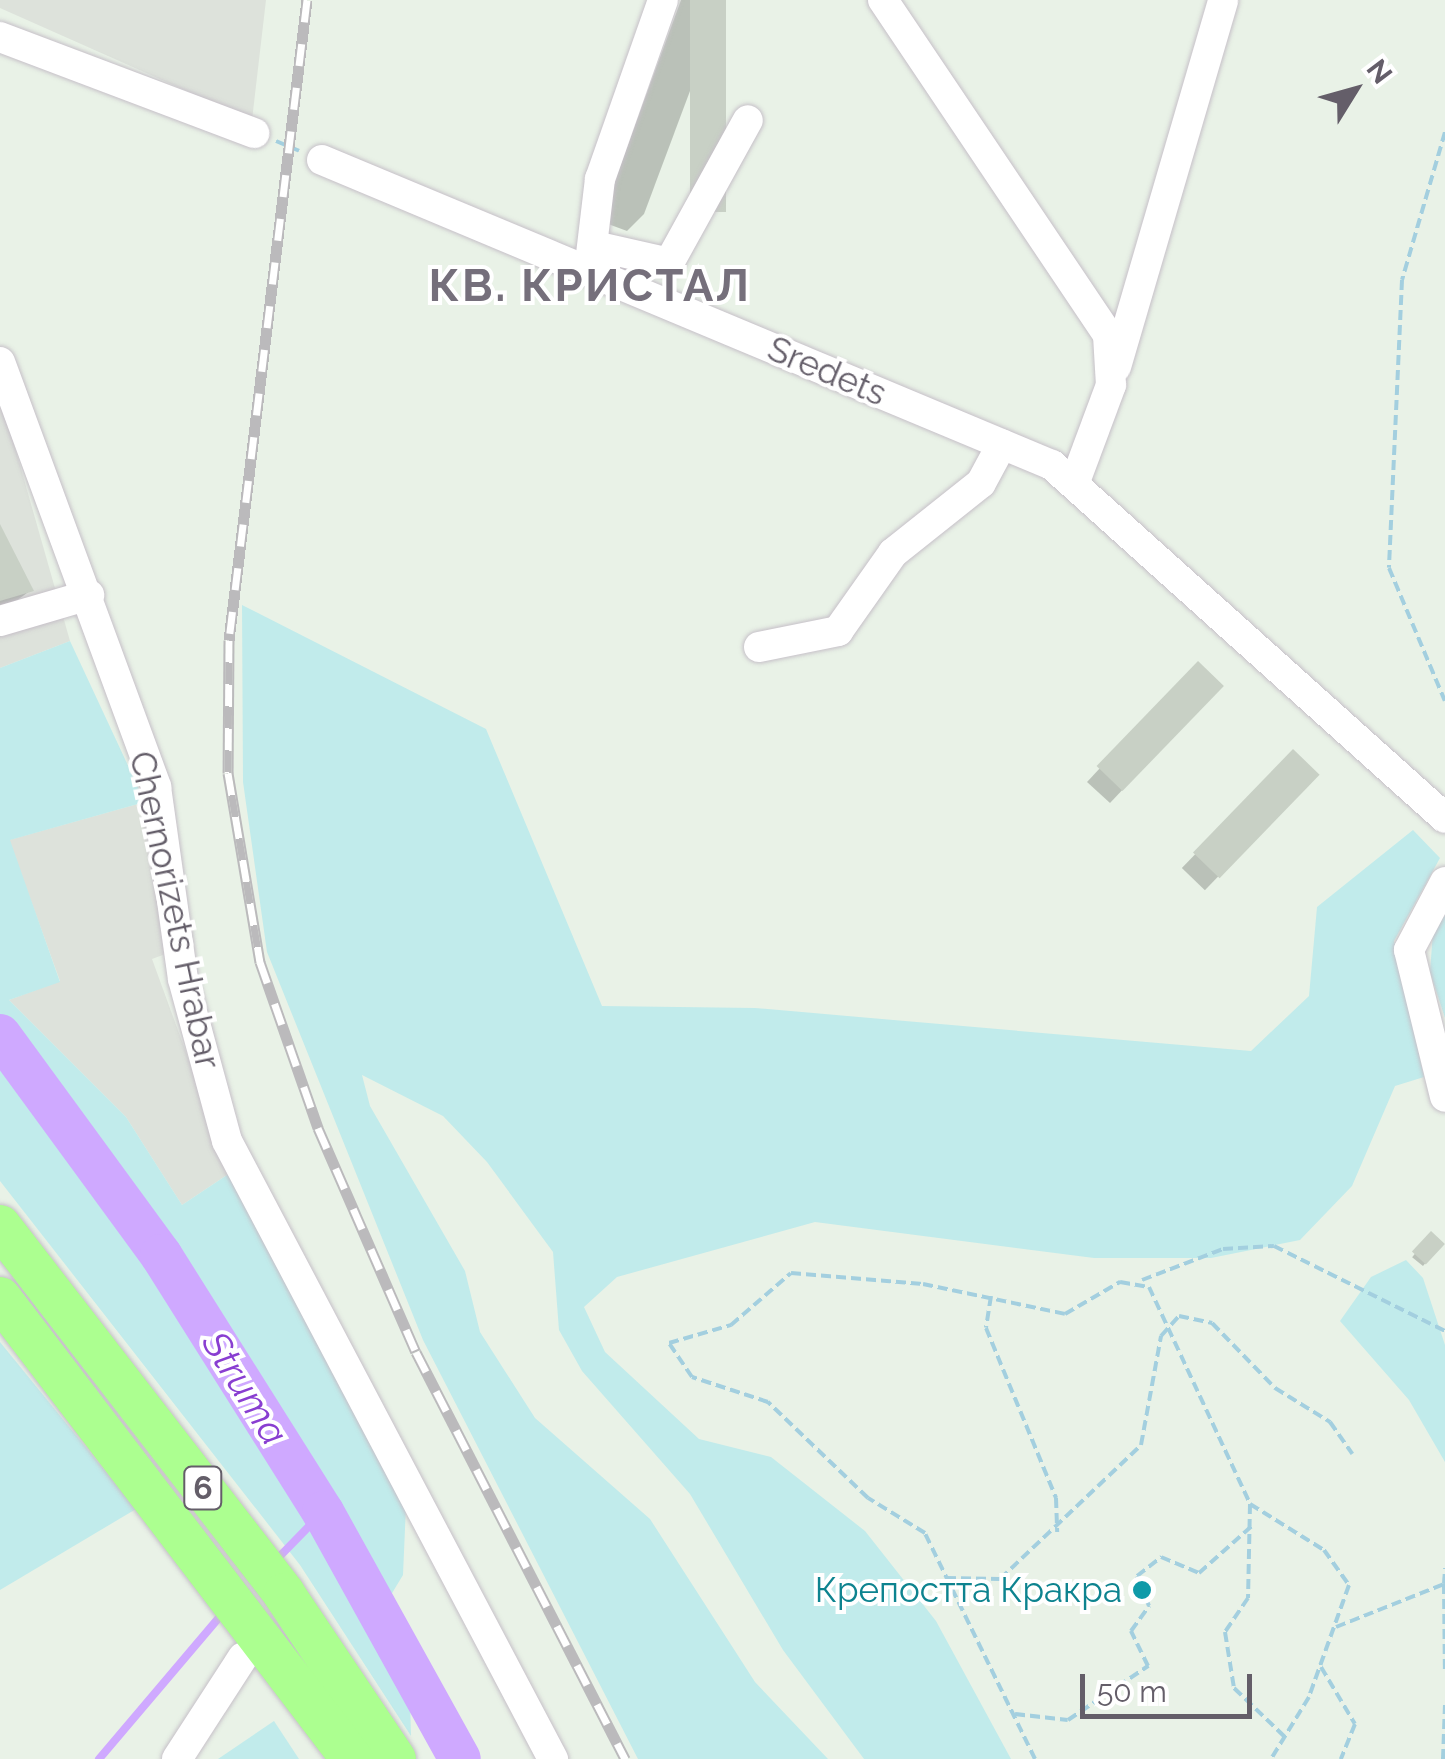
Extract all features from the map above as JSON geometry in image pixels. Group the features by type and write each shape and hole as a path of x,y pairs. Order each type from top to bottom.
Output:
{"highway":[{"name":"6","path":"0,1226 284,1594 395,1759"},
{"name":"6","path":"0,1298 304,1688 352,1759"},
{"path":"138,1474 240,1620 243,1656 272,1659 304,1688"}],"street":[{"path":"663,0 613,130 592,258 668,263 748,120"},
{"path":"883,0 1108,334 1111,386"},
{"path":"1076,482 1111,386 1223,0"},
{"path":"0,37 254,133"},
{"name":"Sredets","path":"322,160 592,258 1002,444 1076,482 1445,818"},
{"name":"Chernorizets Hrabar","path":"0,362 15,444 89,595 156,787 183,979 227,1141 553,1759"},
{"path":"759,647 838,631 893,553 981,483 1002,444"},
{"path":"0,621 89,595"},
{"path":"1445,882 1409,950 1445,1097"},
{"path":"177,1759 243,1656"}],"path":[{"path":"1445,132 1402,280 1389,568 1445,701"},
{"path":"254,133 322,160"},
{"path":"1035,1759 946,1578 905,1514 868,1498 768,1402 692,1376 669,1343 732,1325 792,1273 991,1296 1065,1314 1111,1286 1140,1281 1223,1249 1274,1246 1445,1331"},
{"path":"1140,1281 1172,1322 1250,1504 1248,1598 1225,1648 1234,1688 1285,1737"},
{"path":"991,1296 986,1328 1056,1498 1056,1533"},
{"path":"946,1578 967,1586 1000,1580 1056,1533 1141,1445 1158,1347 1172,1322 1195,1314 1212,1322 1275,1388 1330,1422 1352,1454"},
{"path":"1250,1504 1338,1563 1348,1585 1321,1666 1271,1759"},
{"path":"1015,1714 1068,1720 1148,1666 1130,1631 1150,1606 1137,1576 1161,1557 1199,1573 1252,1526"},
{"path":"1445,1568 1445,1673"},
{"path":"1336,1627 1444,1584"},
{"path":"1321,1666 1354,1724 1341,1759"},
{"path":"1444,1759 1445,1704"}],"shaded area":[{"path":"0,0 266,0 252,120 0,8"},
{"path":"0,395 70,641 0,668"},
{"path":"242,605 486,729 602,1006 755,1008 1251,1051 1309,996 1317,907 1413,830 1440,858 1394,941 1424,1077 1395,1086 1352,1186 1300,1240 1211,1258 1094,1258 815,1222 617,1277 584,1307 605,1352 699,1439 771,1457 865,1531 936,1621 1011,1759 864,1759 783,1650 690,1494 582,1371 559,1330 553,1252 487,1162 443,1116 362,1075 370,1106 465,1271 480,1332 535,1418 650,1519 755,1682 828,1759 638,1759 423,1340 267,952 243,782"},
{"path":"70,641 145,802 10,840 60,982 9,1000 126,1117 182,1205 230,1173 406,1506 403,1575 371,1628 410,1699 411,1736 300,1565 0,1181 0,668"},
{"path":"145,802 168,953 152,959 230,1173 182,1205 126,1117 9,1000 60,981 9,840"},
{"path":"1445,915 1445,1018 1430,972 1433,932"},
{"path":"1406,1260 1423,1278 1445,1345 1445,1462 1409,1400 1340,1321 1371,1277"},
{"path":"0,1342 136,1509 0,1590"},
{"path":"274,1721 299,1759 218,1759"}],"building":[{"path":"690,0 726,0 726,212 690,212"},
{"path":"0,524 34,591 0,601"},
{"path":"1198,661 1224,686 1122,791 1097,766"},
{"path":"1293,749 1320,775 1220,878 1193,853"},
{"path":"1431,1231 1445,1244 1426,1264 1412,1251"}],"waterway":[{"name":"Struma","path":"0,1035 161,1255 323,1512 460,1759"},
{"path":"280,1556 323,1512"},
{"path":"99,1759 222,1614"}],"railway":[{"path":"307,0 229,640 228,773 260,962 318,1128 416,1352 625,1759"}],"place":[{"name":"Крепостта Кракра","path":"1142,1590"}],"district":[{"name":"КВ. КРИСТАЛ","path":"590,286"}]}
